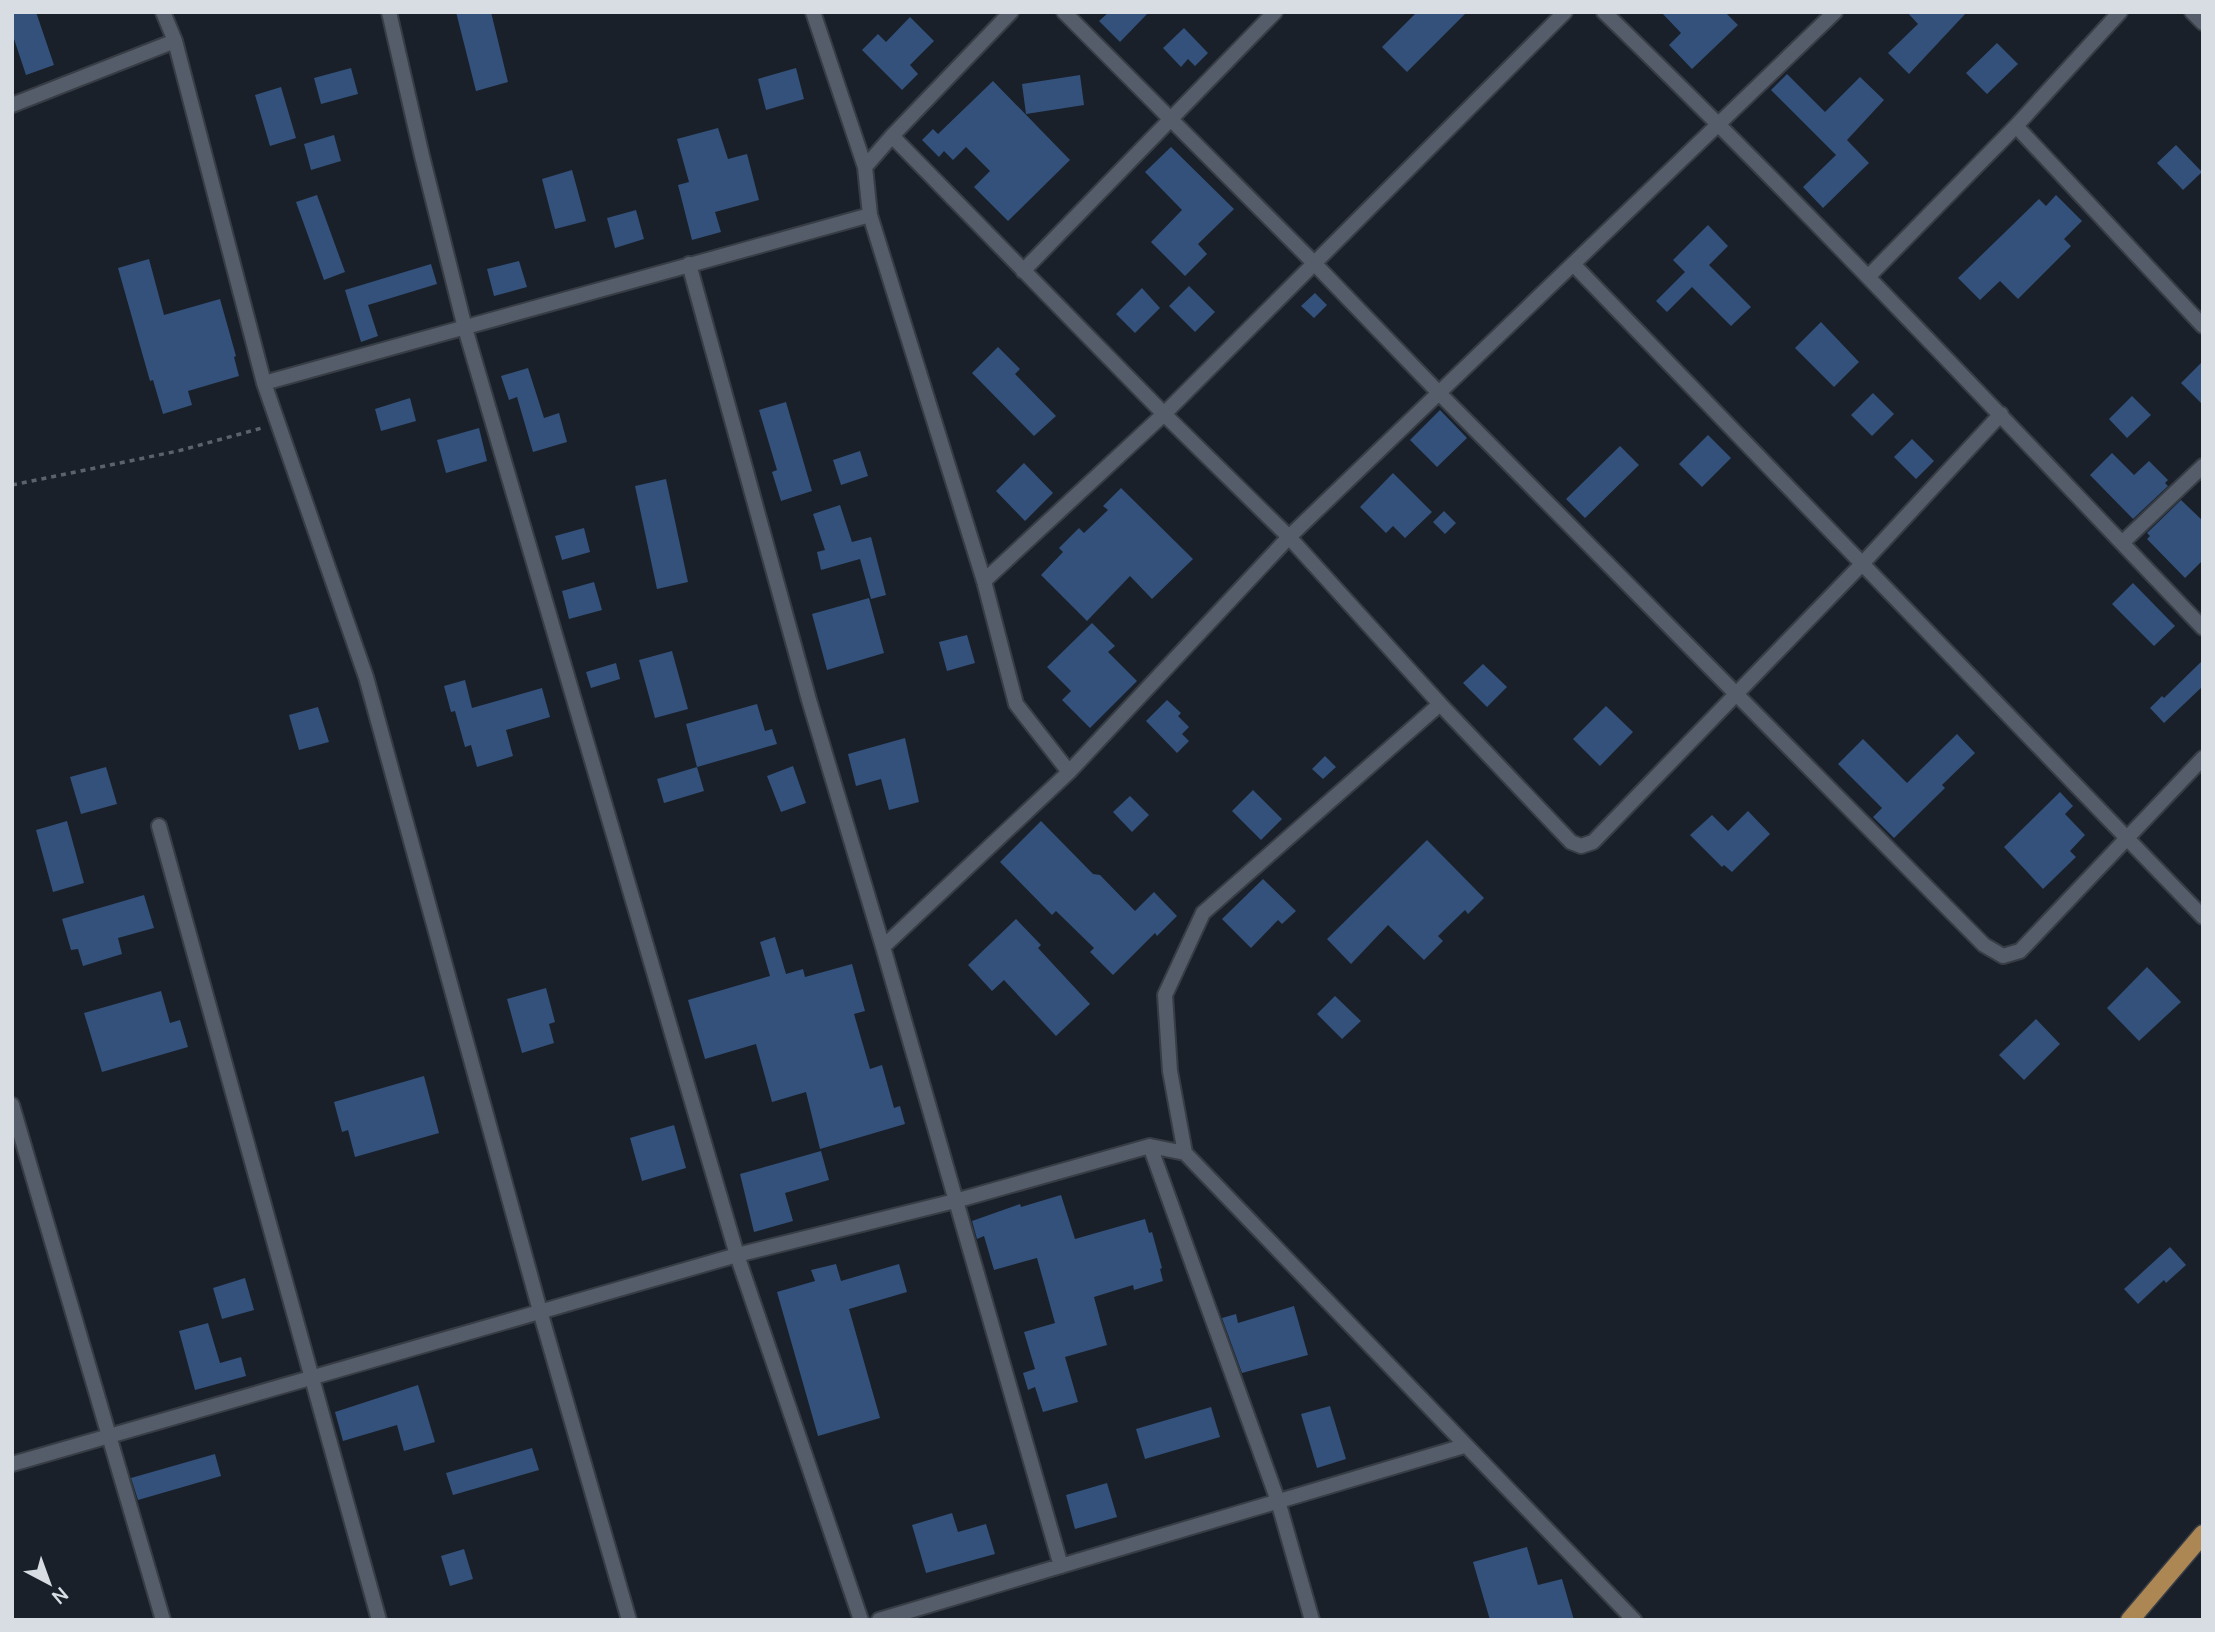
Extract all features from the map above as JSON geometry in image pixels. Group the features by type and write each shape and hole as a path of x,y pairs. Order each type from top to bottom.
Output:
{"main road":[{"path":"2130,1620 2203,1534"}],"street":[{"path":"163,12 175,41 264,383 366,677 540,1311 629,1620"},
{"path":"389,12 466,328 737,1255 861,1620"},
{"path":"813,12 865,167 870,215 984,581 1016,704 1069,772"},
{"path":"865,167 1012,12"},
{"path":"1064,12 1314,262 1438,392 1984,945 2003,956 2020,951 2203,758"},
{"path":"1023,271 1275,12"},
{"path":"984,581 1164,414 1565,12"},
{"path":"1604,12 1719,124 1868,277 2203,628"},
{"path":"884,947 1069,772 1289,537 1835,12"},
{"path":"1868,277 2017,126 2120,12"},
{"path":"2192,12 2203,23"},
{"path":"12,105 175,41"},
{"path":"2017,126 2203,326"},
{"path":"892,136 1164,414 1289,537 1440,704 1571,842 1581,846 1593,842 1737,694 2001,414"},
{"path":"264,383 870,215"},
{"path":"689,264 809,700 884,947 1061,1566"},
{"path":"1573,264 2203,917"},
{"path":"2122,543 2203,466"},
{"path":"1440,704 1203,913 1165,995 1170,1071 1185,1153 1634,1620"},
{"path":"159,826 379,1620"},
{"path":"12,1105 163,1620"},
{"path":"12,1464 737,1255 955,1201 1150,1146 1185,1153"},
{"path":"1150,1146 1278,1501 1312,1620"},
{"path":"879,1620 1464,1446"}],"path":[{"path":"12,485 178,451 278,424"}],"building":[{"path":"36,12 54,65 26,75 12,33 12,15"},
{"path":"456,12 491,12 508,82 476,91"},
{"path":"1109,12 1149,12 1120,42 1099,21"},
{"path":"1417,12 1467,12 1407,72 1382,47"},
{"path":"1661,12 1725,12 1738,25 1692,69 1669,45 1681,33"},
{"path":"1907,12 1967,12 1909,74 1888,53 1918,24"},
{"path":"910,17 934,41 910,65 918,74 902,90 862,50 878,34 886,42"},
{"path":"1184,28 1208,53 1195,66 1188,59 1181,67 1163,48"},
{"path":"1997,43 2018,64 1987,94 1966,73"},
{"path":"351,68 358,94 321,104 314,78"},
{"path":"796,68 804,99 766,110 758,79"},
{"path":"1787,74 1825,112 1860,77 1884,100 1847,140 1869,163 1823,208 1803,187 1836,155 1771,90"},
{"path":"1080,75 1084,105 1026,114 1022,84"},
{"path":"993,81 1070,160 1008,221 974,187 990,171 966,147 953,160 944,151 939,157 922,140 933,129 938,134"},
{"path":"281,87 296,138 270,146 255,95"},
{"path":"718,128 728,159 747,154 759,200 715,212 721,232 692,240 678,185 689,182 677,139"},
{"path":"334,135 341,161 311,170 304,144"},
{"path":"2176,145 2202,172 2183,190 2157,163"},
{"path":"1171,147 1234,209 1198,244 1207,254 1185,276 1151,242 1182,210 1145,172"},
{"path":"572,170 586,221 555,229 542,179"},
{"path":"317,195 345,272 324,280 296,202"},
{"path":"2056,195 2082,221 2064,239 2071,246 2018,299 2000,281 1980,300 1958,278 2039,199 2046,206"},
{"path":"636,210 644,239 615,248 607,218"},
{"path":"1708,225 1728,246 1709,265 1751,307 1731,326 1692,287 1667,312 1656,301 1685,272 1673,260"},
{"path":"149,259 164,315 220,299 239,376 188,391 192,405 163,414 153,380 150,381 118,268"},
{"path":"519,261 527,287 494,296 487,269"},
{"path":"431,264 437,284 368,305 378,336 361,342 345,290"},
{"path":"1189,286 1215,312 1195,332 1169,306"},
{"path":"1142,288 1160,308 1135,333 1116,314"},
{"path":"1315,293 1327,305 1314,318 1301,306"},
{"path":"1821,322 1859,362 1834,387 1795,348"},
{"path":"998,347 1020,369 1015,374 1056,416 1034,436 972,373"},
{"path":"2203,361 2203,405 2181,383"},
{"path":"528,368 544,418 559,413 567,442 533,452 517,397 509,400 501,376"},
{"path":"1873,393 1894,414 1872,436 1851,415"},
{"path":"2132,396 2151,415 2127,438 2109,419"},
{"path":"410,398 416,421 381,431 375,409"},
{"path":"786,402 812,491 781,501 772,472 777,470 759,410"},
{"path":"1440,410 1467,438 1437,467 1410,440"},
{"path":"479,428 487,461 446,473 437,440"},
{"path":"1708,435 1731,458 1702,487 1679,464"},
{"path":"1912,439 1934,461 1916,479 1894,457"},
{"path":"1620,446 1639,465 1585,518 1566,499"},
{"path":"860,451 868,476 841,485 833,460"},
{"path":"2112,453 2134,475 2149,461 2168,480 2165,483 2168,486 2133,519 2090,475"},
{"path":"1024,463 1053,493 1025,521 996,491"},
{"path":"1393,473 1432,512 1405,538 1393,526 1386,533 1360,507"},
{"path":"666,479 688,582 657,589 635,486"},
{"path":"1121,488 1193,559 1152,599 1130,576 1087,621 1041,575 1063,552 1059,548 1079,528 1084,533 1108,510 1103,506"},
{"path":"2181,500 2203,521 2203,560 2185,578 2147,539 2150,536 2147,533"},
{"path":"840,505 852,542 871,537 886,595 871,599 860,559 821,570 817,552 825,550 813,514"},
{"path":"1444,511 1456,523 1445,534 1433,522"},
{"path":"584,528 590,552 562,560 555,536"},
{"path":"594,582 602,610 569,619 562,591"},
{"path":"2133,583 2175,626 2154,646 2112,604"},
{"path":"869,598 884,653 827,670 812,614"},
{"path":"1092,623 1115,646 1108,652 1137,681 1090,728 1062,700 1071,691 1047,667"},
{"path":"967,635 975,663 947,671 939,642"},
{"path":"672,651 688,709 655,718 639,660"},
{"path":"2203,660 2203,686 2164,723 2150,708"},
{"path":"616,663 620,679 591,688 586,672"},
{"path":"1483,664 1507,687 1487,707 1463,683"},
{"path":"465,680 472,708 542,688 550,717 506,730 513,756 477,767 471,745 465,747 455,711 451,712 444,686"},
{"path":"1167,700 1181,713 1178,716 1189,727 1182,734 1189,741 1177,753 1146,721"},
{"path":"757,704 765,731 772,729 777,744 697,767 686,724"},
{"path":"1606,706 1633,732 1600,766 1573,739"},
{"path":"318,707 329,742 299,750 289,715"},
{"path":"1957,734 1975,753 1942,785 1945,788 1894,838 1873,817 1882,808 1838,764 1863,739 1907,783"},
{"path":"905,738 919,802 889,810 881,779 856,786 848,754"},
{"path":"1325,756 1336,767 1323,779 1312,769"},
{"path":"793,766 806,803 781,812 767,776"},
{"path":"106,767 117,804 81,814 70,777"},
{"path":"697,767 704,791 664,803 657,779"},
{"path":"1253,790 1282,819 1261,840 1232,811"},
{"path":"2060,792 2073,806 2065,814 2085,835 2070,851 2076,857 2043,889 2004,847"},
{"path":"1130,796 1149,815 1132,832 1113,812"},
{"path":"1748,811 1770,834 1732,872 1724,865 1722,867 1690,835 1712,815 1728,831"},
{"path":"67,821 84,883 53,892 36,830"},
{"path":"1041,821 1093,874 1100,875 1135,911 1154,892 1177,916 1157,936 1155,933 1113,975 1090,952 1094,948 1056,911 1052,915 1000,862"},
{"path":"1427,840 1484,898 1468,914 1465,910 1438,936 1443,941 1424,960 1388,925 1351,964 1327,939"},
{"path":"1263,879 1296,911 1282,924 1278,920 1251,948 1222,919"},
{"path":"144,895 154,928 118,938 122,954 83,966 78,949 71,950 62,919"},
{"path":"1016,919 1041,945 1038,948 1090,1004 1056,1036 1004,980 992,991 968,965"},
{"path":"775,937 786,974 803,969 805,977 852,964 865,1011 854,1014 870,1069 882,1065 894,1108 900,1106 905,1124 820,1149 806,1092 772,1102 756,1044 705,1059 688,1000 770,976 760,942"},
{"path":"2147,967 2181,1002 2139,1041 2107,1008"},
{"path":"546,988 555,1022 549,1024 554,1043 522,1053 507,999"},
{"path":"161,991 170,1023 180,1020 188,1047 102,1072 84,1013"},
{"path":"1335,996 1361,1021 1342,1039 1317,1014"},
{"path":"2036,1019 2060,1044 2024,1080 1999,1055"},
{"path":"424,1076 439,1133 355,1157 348,1130 342,1132 334,1102"},
{"path":"674,1125 686,1168 642,1181 630,1138"},
{"path":"821,1151 829,1180 785,1193 793,1221 754,1232 740,1174"},
{"path":"1061,1195 1075,1239 1145,1219 1149,1233 1152,1232 1163,1281 1134,1290 1133,1285 1094,1297 1107,1345 1065,1357 1078,1402 1043,1412 1035,1387 1028,1390 1023,1373 1035,1369 1024,1332 1055,1323 1037,1258 994,1270 984,1236 977,1239 972,1221 1020,1204 1021,1207"},
{"path":"2170,1247 2186,1265 2166,1283 2164,1280 2138,1304 2124,1289"},
{"path":"836,1264 841,1281 899,1264 907,1292 849,1309 880,1418 818,1436 777,1292 815,1281 811,1270"},
{"path":"245,1278 254,1310 222,1319 213,1288"},
{"path":"1294,1306 1308,1355 1242,1373 1222,1318 1236,1314 1238,1323"},
{"path":"208,1323 220,1363 241,1357 246,1376 195,1390 179,1331"},
{"path":"418,1385 435,1442 404,1451 397,1425 343,1441 335,1412"},
{"path":"1330,1406 1346,1459 1317,1468 1301,1414"},
{"path":"1211,1407 1220,1437 1145,1459 1136,1429"},
{"path":"532,1448 539,1470 453,1495 446,1473"},
{"path":"215,1454 221,1476 138,1500 131,1478"},
{"path":"1107,1483 1117,1517 1075,1529 1066,1495"},
{"path":"952,1513 958,1532 986,1524 995,1554 926,1573 912,1525"},
{"path":"1527,1547 1538,1585 1562,1579 1574,1620 1490,1620 1473,1562"},
{"path":"464,1549 473,1579 450,1586 441,1556"}]}
